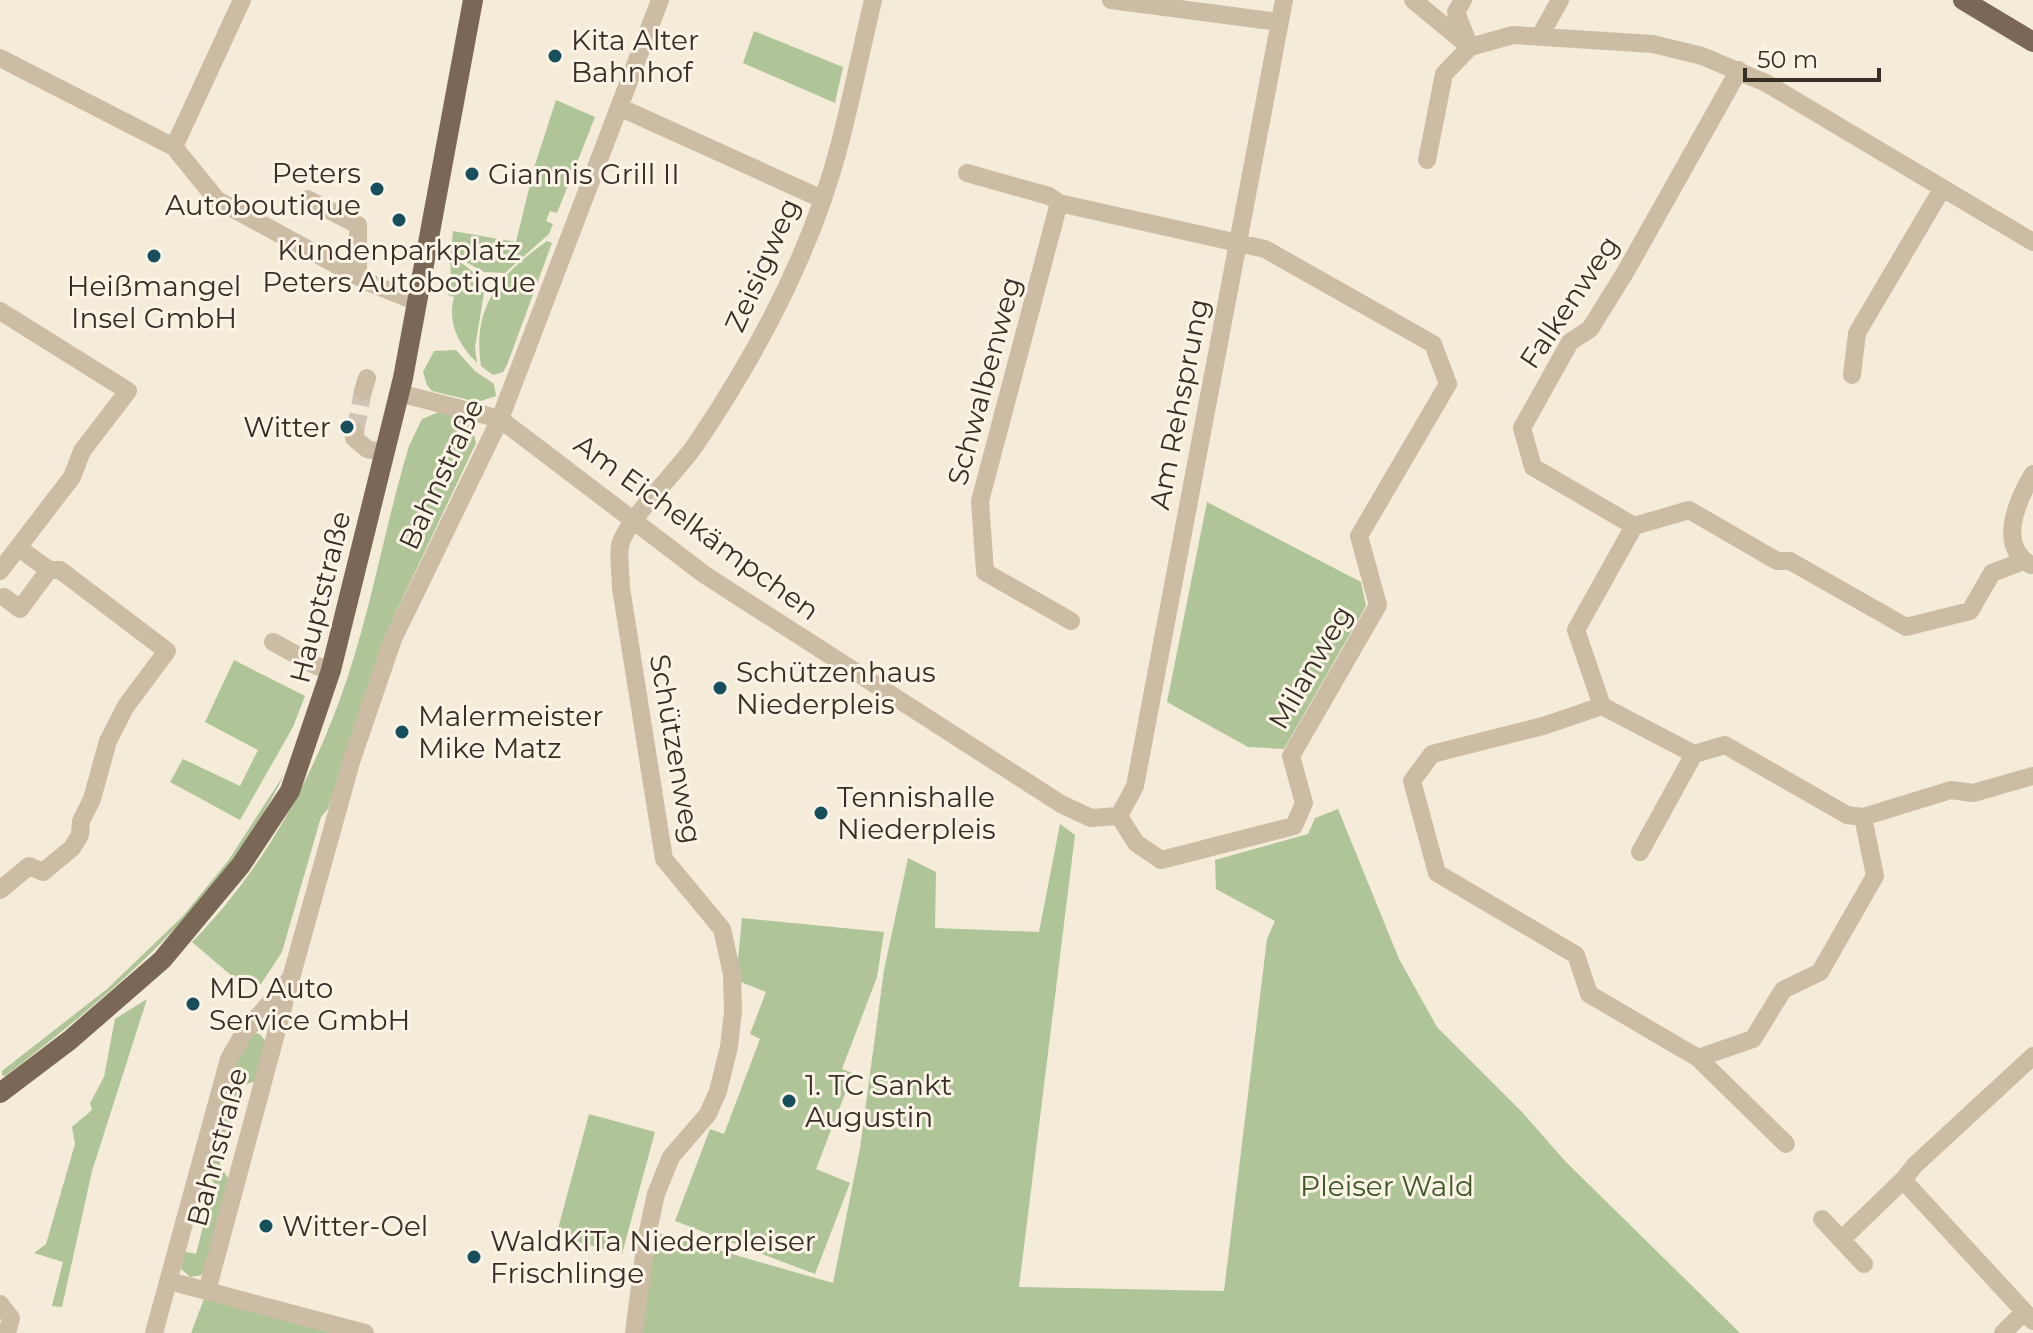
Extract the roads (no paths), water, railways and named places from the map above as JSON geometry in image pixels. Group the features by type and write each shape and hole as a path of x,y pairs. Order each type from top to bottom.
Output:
{"main road":[{"name":"Hauptstraße","path":"0,1093 70,1040 162,960 241,865 290,791 331,670 399,393 473,0"},
{"path":"1963,0 2033,42"}],"street":[{"path":"178,153 242,0"},
{"name":"Bahnstraße","path":"207,1291 351,762 393,639 500,419 660,0"},
{"name":"Zeisigweg","path":"634,520 683,464 731,393 779,307 822,199 840,144 873,0"},
{"path":"1111,0 1279,22"},
{"name":"Am Rehsprung","path":"1119,816 1135,786 1284,0"},
{"path":"1413,0 1470,47"},
{"path":"1463,0 1456,12 1470,47"},
{"path":"1540,36 1560,0"},
{"path":"1427,160 1444,74 1470,47 1513,35 1653,44 1702,56 1739,70 1803,103 2033,242"},
{"path":"0,58 178,153 217,200 358,276 417,302"},
{"name":"Falkenweg","path":"1634,526 1533,467 1522,428 1570,342 1590,329 1626,271 1739,70"},
{"path":"619,107 822,199"},
{"path":"967,173 1049,196 1059,203 1238,242"},
{"path":"1852,375 1857,333 1942,189"},
{"path":"307,199 358,225 358,276"},
{"name":"Schwalbenweg","path":"1059,203 980,501 981,543 985,572 1071,621"},
{"name":"Milanweg","path":"1119,816 1136,843 1161,860 1294,826 1304,803 1291,756 1378,605 1359,536 1448,384 1433,344 1265,249 1238,242"},
{"path":"0,311 128,391 82,451 72,477 0,571"},
{"name":"Am Eichelkämpchen","path":"399,393 500,419 705,575 1061,804 1091,818 1119,816"},
{"path":"355,432 354,438 367,449 385,453"},
{"path":"2033,474 2019,497 2012,530 2013,542 2028,564 1992,573 1970,611 1906,627 1790,561 1777,561 1689,510 1634,526 1576,630 1602,706 1694,754 1725,745 1847,815 1863,817 1951,790 1973,793 2033,776"},
{"name":"Schützenweg","path":"634,520 620,543 621,588 664,859 722,929 732,974 733,1012 729,1047 718,1091 708,1114 671,1157 656,1194 646,1240 634,1333"},
{"path":"0,890 29,866 43,872 72,848 80,835 81,821 92,799 108,741 126,706 167,651 60,570 49,570 19,548"},
{"path":"1,597 20,609 49,570"},
{"path":"273,642 317,666 331,670"},
{"path":"1602,706 1543,726 1432,754 1412,781 1437,873 1576,955 1589,994 1698,1058 1786,1144"},
{"path":"1640,852 1694,754"},
{"path":"1698,1058 1753,1039 1783,990 1820,972 1875,876 1863,817"},
{"name":"Bahnstraße","path":"154,1333 229,1059 244,1033 291,978"},
{"path":"1841,1240 1915,1165 2032,1057"},
{"path":"1903,1180 2028,1317 2003,1333"},
{"path":"1822,1219 1864,1264"},
{"path":"169,1281 339,1330 365,1333"},
{"path":"0,1304 11,1318 7,1333"}],"tunnel":[{"path":"355,432 363,391"}],"place":[{"name":"Kita Alter Bahnhof","path":"555,56"},
{"name":"Giannis Grill II","path":"472,174"},
{"name":"Peters Autoboutique","path":"377,189"},
{"name":"Kundenparkplatz Peters Autobotique","path":"399,220"},
{"name":"Heißmangel Insel GmbH","path":"154,256"},
{"name":"Witter","path":"347,427"},
{"name":"Schützenhaus Niederpleis","path":"720,688"},
{"name":"Malermeister Mike Matz","path":"402,732"},
{"name":"Tennishalle Niederpleis","path":"821,813"},
{"name":"MD Auto Service GmbH","path":"193,1004"},
{"name":"1. TC Sankt Augustin","path":"789,1101"},
{"name":"Witter-Oel","path":"266,1226"},
{"name":"WaldKiTa Niederpleiser Frischlinge","path":"474,1257"}],"park label":[{"name":"Pleiser Wald","path":"1387,1186"}]}
